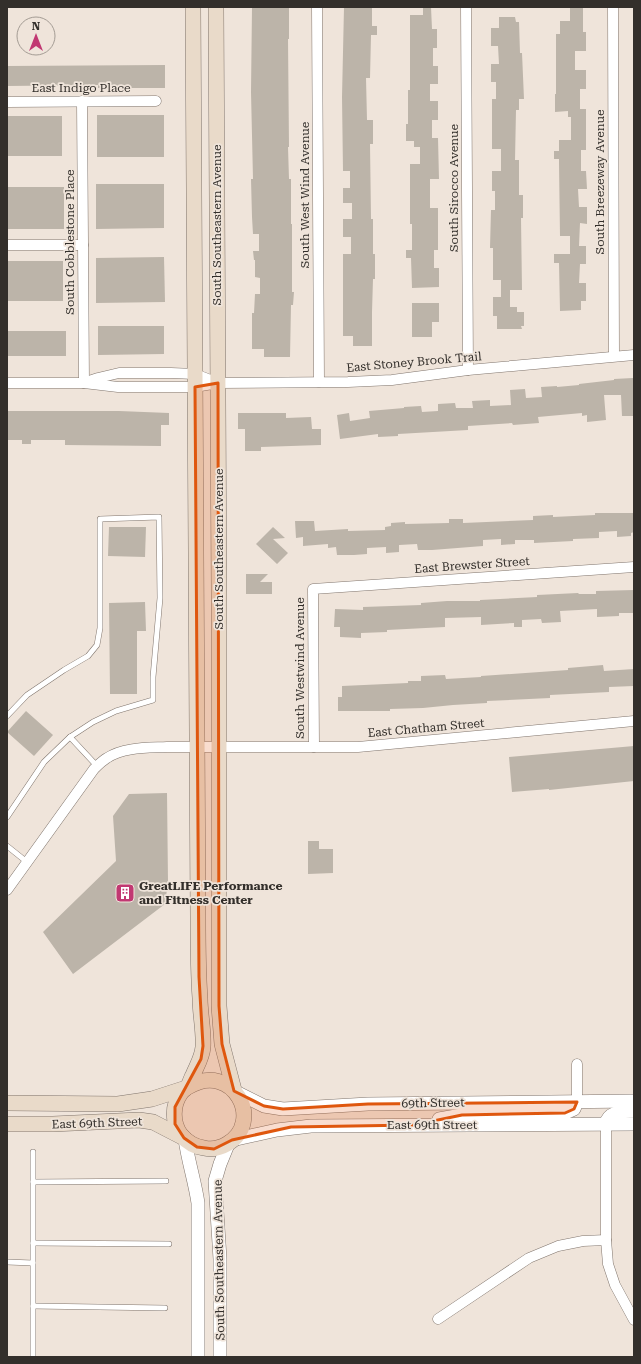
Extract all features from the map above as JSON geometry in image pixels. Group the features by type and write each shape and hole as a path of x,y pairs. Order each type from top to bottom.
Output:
{"main road":[{"name":"South Southeastern Avenue","path":"187,1088 201,1059 203,1046 198,977 193,7"},
{"name":"South Southeastern Avenue","path":"216,7 220,747 219,1006 222,1044 235,1091"},
{"path":"211,1080 223,1083 235,1091 240,1098 244,1113 241,1128 231,1141 222,1146 206,1149 197,1147 184,1139 178,1132 174,1116 175,1107 177,1099 187,1088 199,1081 211,1080"},
{"name":"East 69th Street","path":"7,1103 118,1104 152,1098 187,1088"},
{"name":"East 69th Street","path":"7,1124 61,1124 139,1120 153,1122 184,1139"}],"street":[{"name":"South West Wind Avenue","path":"317,7 319,382"},
{"name":"South Sirocco Avenue","path":"466,7 468,370"},
{"name":"South Breezeway Avenue","path":"613,7 614,356"},
{"name":"South Cobblestone Place","path":"82,101 84,383"},
{"name":"East Indigo Place","path":"7,102 156,101"},
{"path":"7,245 83,245"},
{"name":"East Stoney Brook Trail","path":"218,383 392,380 468,370 634,355"},
{"path":"84,383 98,378 118,374 218,383"},
{"path":"7,383 84,383 118,388 195,381"},
{"name":"East Brewster Street","path":"313,589 634,567"},
{"name":"South Westwind Avenue","path":"313,589 314,747"},
{"name":"East Chatham Street","path":"97,766 107,758 120,752 136,748 380,745 634,721"},
{"path":"7,890 97,766"},
{"path":"414,1126 439,1119 462,1115 565,1112 574,1109 577,1102 577,1064"},
{"name":"69th Street","path":"235,1091 264,1106 283,1110 368,1104 634,1101"},
{"path":"634,1111 613,1114 609,1117 606,1124 606,1240 608,1264 615,1286 634,1320"},
{"name":"East 69th Street","path":"231,1141 291,1127 634,1124"},
{"name":"South Southeastern Avenue","path":"184,1139 196,1188 198,1203 198,1357"},
{"name":"South Southeastern Avenue","path":"220,1357 220,1259 215,1181 220,1164 231,1141"},
{"path":"438,1319 528,1258 558,1246 583,1241 606,1240"}],"lane":[{"path":"7,716 27,694 88,656 97,645 100,628 100,520 159,518 160,598 153,677 153,700 116,711 92,722 70,737 44,762 7,817"},
{"path":"70,737 97,766"},
{"path":"7,846 27,862"},
{"path":"33,1152 33,1357"},
{"path":"33,1182 166,1181"},
{"path":"33,1243 169,1244"},
{"path":"7,1262 33,1263"},
{"path":"33,1306 166,1308"}],"highlighted area":[{"path":"218,383 219,1006 222,1044 234,1091 264,1106 283,1109 368,1104 577,1102 574,1109 565,1113 462,1115 414,1125 291,1127 232,1140 214,1149 197,1147 184,1138 175,1124 175,1107 201,1059 203,1046 199,977 195,387"}],"building":[{"path":"252,7 289,7 288,147 289,179 291,179 292,292 294,292 293,305 291,305 290,357 264,357 264,349 252,349 252,313 254,313 255,294 260,294 260,278 255,277 255,260 253,251 259,251 259,234 253,234 252,217"},
{"path":"344,7 372,7 372,26 377,26 377,35 371,35 370,78 366,78 367,120 373,120 373,144 370,144 371,219 373,219 373,254 375,254 372,346 353,346 353,336 343,336 343,254 351,254 351,237 343,237 343,219 352,219 352,203 343,203 343,188 350,188 350,171 343,171 342,97"},
{"path":"423,7 431,7 432,29 437,29 437,48 433,48 433,66 438,66 438,84 430,84 430,101 438,101 438,120 432,120 432,138 438,138 439,179 430,179 430,208 438,208 438,250 434,250 434,268 439,268 439,287 412,288 411,258 406,258 406,250 412,250 412,224 410,224 410,164 420,164 420,147 414,147 414,141 406,141 406,124 408,124 408,90 410,90 410,15 423,15"},
{"path":"570,7 583,7 583,32 586,32 586,51 575,51 575,70 586,70 586,89 580,89 580,109 586,109 586,150 581,150 581,171 586,171 587,189 578,189 579,207 587,207 587,224 580,223 579,246 586,246 586,264 580,264 579,283 586,283 586,301 581,301 581,310 560,311 559,263 554,263 554,254 570,254 570,236 560,236 559,159 554,159 554,151 559,151 559,140 571,140 571,117 568,117 568,111 555,112 556,34 560,34 560,21 570,21"},
{"path":"499,17 515,17 516,22 519,22 520,53 522,53 524,99 519,99 519,110 516,110 515,160 519,160 519,195 523,195 523,218 521,218 522,290 510,290 510,307 517,307 517,312 524,312 524,326 521,326 522,329 497,329 497,316 493,316 493,297 501,297 501,280 493,280 493,248 490,248 491,210 495,210 495,191 492,191 492,171 501,171 501,149 492,149 492,99 496,99 496,82 491,82 491,64 499,64 498,46 491,46 491,28 499,28"},
{"path":"165,65 165,88 98,88 98,85 7,86 7,66"},
{"path":"97,115 164,115 164,157 97,157"},
{"path":"7,116 62,116 62,156 7,156"},
{"path":"96,184 164,184 164,228 96,229"},
{"path":"7,187 64,187 64,229 7,229"},
{"path":"164,257 165,302 96,303 96,258"},
{"path":"7,261 63,261 63,301 7,301"},
{"path":"412,303 439,303 439,322 432,322 432,337 412,337"},
{"path":"98,326 164,326 164,354 98,355"},
{"path":"7,331 66,331 66,356 7,356"},
{"path":"633,378 634,416 622,416 621,395 604,395 606,420 587,422 587,415 582,416 582,413 538,417 539,423 468,426 468,430 398,434 398,436 378,437 378,434 340,439 337,415 349,413 350,421 370,418 369,411 404,407 421,406 422,412 438,411 438,404 455,403 456,408 473,408 472,401 490,400 490,406 511,405 510,390 525,389 526,398 542,397 541,387 579,385 614,379"},
{"path":"7,411 119,411 169,413 169,425 161,425 161,446 65,445 65,440 31,440 31,444 22,444 22,440 7,440"},
{"path":"238,413 286,413 286,418 311,417 312,429 321,429 321,445 261,447 261,451 245,451 245,429 238,429"},
{"path":"595,513 634,513 634,532 631,533 631,536 617,537 617,531 599,532 599,538 534,543 534,540 515,540 515,544 501,545 501,539 483,540 483,546 432,550 418,550 417,544 399,545 399,552 386,553 386,547 367,548 367,554 337,555 336,547 328,548 328,544 303,546 303,537 296,538 295,521 314,521 315,531 348,529 348,531 385,530 385,527 391,526 391,523 449,523 449,519 463,519 463,523 533,520 533,516 553,515 553,517 595,515"},
{"path":"109,527 146,527 145,557 108,556"},
{"path":"273,527 285,538 273,539 288,553 277,564 256,544"},
{"path":"246,574 268,574 260,582 272,582 272,594 246,594"},
{"path":"634,590 634,613 619,613 619,616 597,617 597,609 560,611 561,622 542,623 541,619 522,620 522,627 514,627 514,623 481,625 481,617 445,618 445,627 361,633 361,638 340,637 340,627 334,627 335,609 363,610 363,607 421,605 421,603 447,601 480,601 537,597 537,595 578,593 596,594 596,591"},
{"path":"145,602 146,631 137,631 137,694 110,694 109,603"},
{"path":"603,665 604,671 634,669 634,686 609,687 609,692 550,695 550,698 487,701 487,703 390,709 390,711 338,711 338,697 342,697 342,686 408,683 408,681 421,681 421,676 445,675 446,679 481,677 568,670 568,668"},
{"path":"26,711 53,735 34,756 7,732"},
{"path":"634,746 634,781 549,790 512,792 509,757"},
{"name":"GreatLIFE Performance and Fitness Center","path":"167,793 168,882 165,904 73,974 43,932 116,861 113,816 129,794"},
{"path":"308,841 319,841 319,849 333,849 333,873 308,874"}],"place":[{"name":"GreatLIFE Performance and Fitness Center","path":"125,893"}]}
